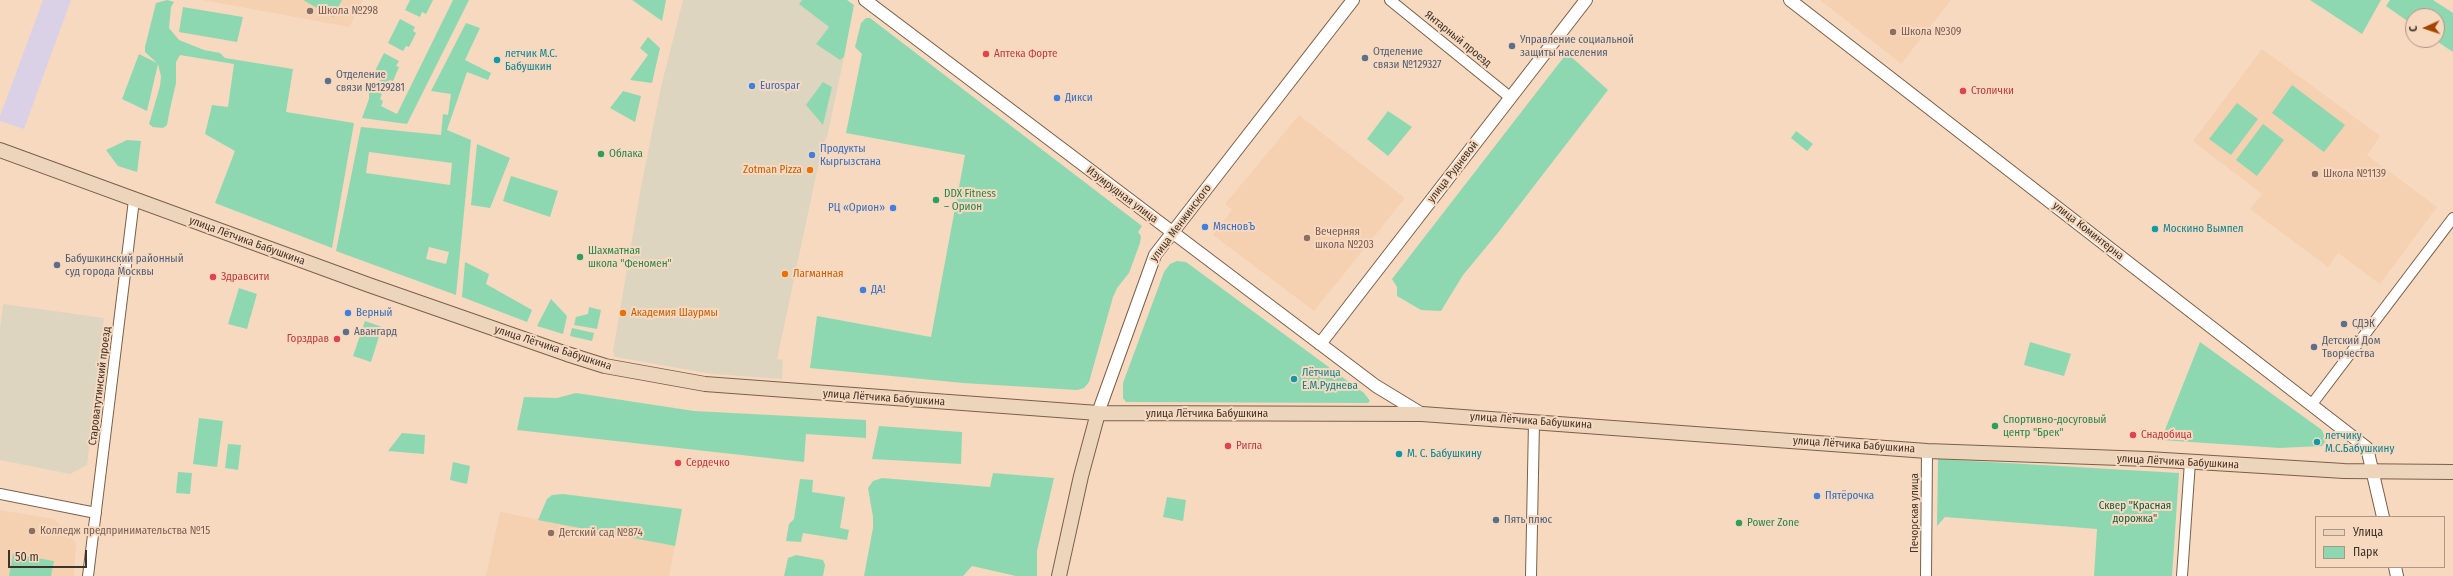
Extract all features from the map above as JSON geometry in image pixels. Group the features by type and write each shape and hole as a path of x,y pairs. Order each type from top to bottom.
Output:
{"main road":[{"name":"улица Лётчика Бабушкина","path":"0,150 456,316 604,366 705,384 1098,413 1422,414 1927,451 2373,471 2453,472"},
{"name":"улица Менжинского","path":"1059,576 1080,476 1098,413"}],"street":[{"name":"Изумрудная улица","path":"865,0 1376,386 1422,414"},
{"name":"улица Менжинского","path":"1098,413 1151,262 1172,232 1353,0"},
{"name":"Янтарный проезд","path":"1390,0 1511,98"},
{"name":"улица Рудневой","path":"1320,344 1586,0"},
{"name":"улица Коминтерна","path":"1790,0 2367,448 2383,516"},
{"name":"Староватутинский проезд","path":"88,576 134,200"},
{"path":"2312,404 2453,218"},
{"path":"1531,576 1534,422"},
{"name":"Печорская улица","path":"1926,576 1927,451"},
{"path":"2182,576 2190,462"},
{"path":"0,494 96,513"}],"shaded area":[{"path":"43,0 71,0 24,129 0,121 0,116"},
{"name":"Школа №298","path":"203,0 363,0 349,27"},
{"path":"683,0 802,0 799,4 829,27 816,44 840,60 844,57 827,138 823,143 777,359 783,360 782,379 712,374 615,357 613,351 641,187 661,87"},
{"name":"Школа №309","path":"1820,0 1951,0 1901,64"},
{"name":"Школа №1139","path":"2262,49 2380,136 2367,155 2437,207 2380,284 2338,253 2328,267 2250,209 2262,194 2193,141"},
{"path":"1299,115 1405,198 1314,311 1213,235 1232,210 1225,204"},
{"path":"3,304 104,318 87,465 70,474 0,460 0,329"},
{"name":"Колледж предпринимательства №15","path":"0,510 54,519 76,543 74,576 0,576"},
{"name":"Детский сад №874","path":"500,512 675,546 669,576 486,576"}],"green space":[{"path":"167,0 174,2 171,7 169,28 179,40 204,50 220,53 225,58 293,69 286,112 354,123 332,248 215,203 235,151 205,134 212,105 228,107 234,64 180,55 176,62 176,83 167,125 163,128 153,127 149,124 160,86 161,76 158,64 147,111 122,99 139,54 157,63 145,52 145,47 156,3"},
{"path":"303,0 342,0 333,17"},
{"path":"410,0 433,0 426,14 422,12 420,17 405,10"},
{"path":"453,0 469,0 407,124 362,118 369,99 369,88 382,94 380,99 383,101 381,106 397,114"},
{"path":"632,0 666,0 662,21"},
{"path":"802,0 847,0 854,5 844,57 840,60 816,44 829,27 799,4"},
{"path":"2310,0 2381,0 2362,34"},
{"path":"2390,0 2433,0 2453,13 2453,52 2445,47 2445,8 2405,8 2405,19 2386,6"},
{"path":"183,7 243,17 237,42 179,32"},
{"path":"866,18 870,18 1142,226 1138,232 1141,236 1140,243 1129,273 1117,288 1113,297 1089,382 1084,388 1077,390 963,383 810,368 817,316 931,337 965,155 846,133 862,54 855,47 861,23"},
{"path":"400,19 415,27 413,31 416,33 409,47 406,46 403,51 388,43"},
{"path":"466,23 480,28 465,60 491,73 488,80 467,72 447,130 471,140 456,295 336,251 361,127 441,135 443,114 448,115 451,94 431,91","holes":["369,152 452,163 450,185 366,173","429,247 449,252 446,264 426,259"]},
{"path":"648,37 660,48 652,83 630,80 648,55 640,48"},
{"path":"384,53 399,61 396,66 399,67 393,81 389,80 387,84 372,77"},
{"path":"1567,53 1608,90 1497,234 1463,275 1441,311 1421,310 1397,296 1397,287 1392,279"},
{"path":"823,82 832,87 823,125 806,105"},
{"path":"2292,85 2345,125 2324,152 2272,113"},
{"path":"623,91 641,96 635,122 610,108"},
{"path":"2237,103 2258,119 2231,155 2209,139"},
{"path":"1388,111 1412,127 1388,156 1367,139"},
{"path":"2263,124 2284,140 2257,176 2236,160"},
{"path":"1796,131 1813,144 1807,151 1791,138"},
{"path":"127,140 141,141 137,172 118,166 106,150"},
{"path":"477,144 510,158 490,208 471,205"},
{"path":"511,176 558,191 550,217 503,201"},
{"path":"1177,261 1186,262 1364,393 1370,401 1368,403 1126,402 1123,398 1123,383 1164,272 1170,264"},
{"path":"465,262 489,274 486,284 532,310 527,322 462,297"},
{"path":"239,288 257,294 247,329 228,324"},
{"path":"551,299 567,316 563,334 537,326"},
{"path":"589,307 601,310 597,329 574,325 576,317 588,314"},
{"path":"365,321 382,327 371,362 353,356"},
{"path":"572,328 594,333 592,341 570,336"},
{"path":"2030,342 2071,354 2064,376 2024,365"},
{"path":"2200,342 2322,430 2326,441 2322,446 2280,448 2161,440"},
{"path":"576,393 694,411 866,420 866,438 806,434 804,462 517,430 524,397 557,398"},
{"path":"199,418 223,421 217,467 193,464"},
{"path":"879,426 962,432 961,464 872,459"},
{"path":"402,433 425,435 424,454 388,451"},
{"path":"228,444 241,445 238,470 225,468"},
{"name":"Сквер \"Красная дорожка\"","path":"1938,459 2179,473 2172,576 2094,576 2097,529 1945,517 1937,526"},
{"path":"453,462 470,466 467,484 450,480"},
{"path":"178,472 192,473 190,494 176,493"},
{"path":"993,473 1054,478 1037,551 1037,576 1016,576 972,566 963,576 864,576 873,528 873,517 868,488 873,481 882,478 990,487"},
{"path":"800,479 813,480 812,492 845,497 840,528 849,530 847,540 803,533 801,542 786,541 789,524 794,519"},
{"path":"563,494 682,509 675,546 538,520 547,499 552,495"},
{"path":"1167,497 1186,500 1183,521 1163,517"},
{"path":"13,554 54,561 51,576 9,576"},
{"path":"796,555 823,560 825,565 823,576 784,576 788,558"}],"place":[{"name":"Школа №298","path":"310,11"},
{"name":"Школа №309","path":"1893,32"},
{"name":"Управление социальной защиты населения","path":"1512,46"},
{"name":"Аптека Форте","path":"986,54"},
{"name":"Отделение связи №129327","path":"1365,58"},
{"name":"летчик М.С. Бабушкин","path":"497,60"},
{"name":"Отделение связи №129281","path":"328,81"},
{"name":"Eurospar","path":"752,86"},
{"name":"Столички","path":"1963,91"},
{"name":"Дикси","path":"1057,98"},
{"name":"Облака","path":"601,154"},
{"name":"Продукты Кыргызстана","path":"812,155"},
{"name":"Zotman Pizza","path":"810,170"},
{"name":"Школа №1139","path":"2315,174"},
{"name":"DDX Fitness – Орион","path":"936,200"},
{"name":"РЦ «Орион»","path":"893,208"},
{"name":"МясновЪ","path":"1205,227"},
{"name":"Москино Вымпел","path":"2155,229"},
{"name":"Вечерняя школа №203","path":"1307,238"},
{"name":"Шахматная школа \"Феномен\"","path":"580,257"},
{"name":"Бабушкинский районный суд города Москвы","path":"57,265"},
{"name":"Лагманная","path":"785,274"},
{"name":"Здравсити","path":"213,277"},
{"name":"ДА!","path":"863,290"},
{"name":"Верный","path":"348,313"},
{"name":"Академия Шаурмы","path":"623,313"},
{"name":"СДЭК","path":"2344,324"},
{"name":"Авангард","path":"346,332"},
{"name":"Горздрав","path":"337,339"},
{"name":"Детский Дом Творчества","path":"2314,347"},
{"name":"Лётчица Е.М.Руднева","path":"1294,379"},
{"name":"Спортивно-досуговый центр \"Брек\"","path":"1995,426"},
{"name":"Снадобица","path":"2133,435"},
{"name":"летчику М.С.Бабушкину","path":"2317,442"},
{"name":"Ригла","path":"1228,446"},
{"name":"М. С. Бабушкину","path":"1399,454"},
{"name":"Сердечко","path":"678,463"},
{"name":"Пятёрочка","path":"1817,496"},
{"name":"Пять плюс","path":"1496,520"},
{"name":"Power Zone","path":"1739,523"},
{"name":"Колледж предпринимательства №15","path":"32,531"},
{"name":"Детский сад №874","path":"551,533"}]}
